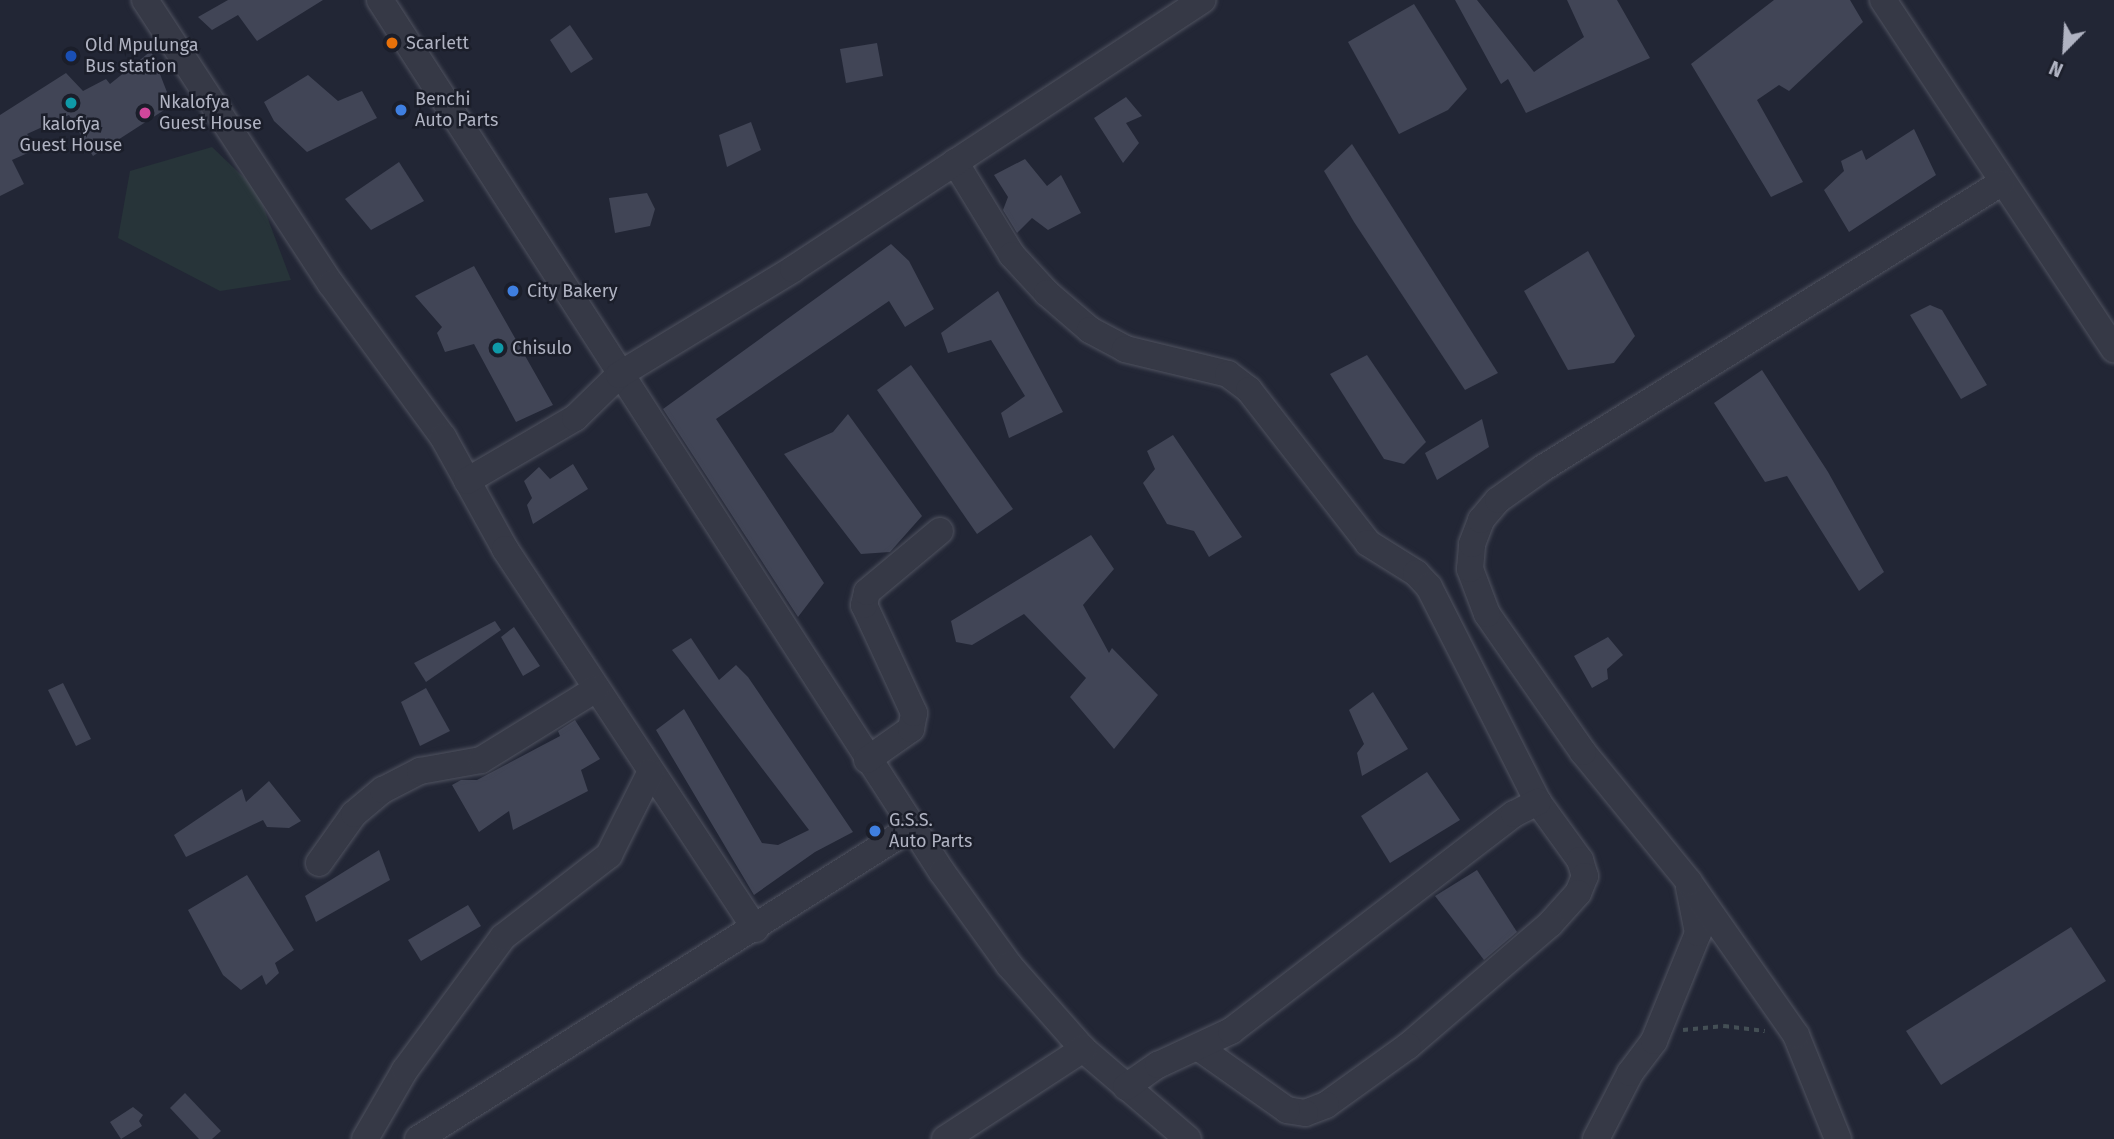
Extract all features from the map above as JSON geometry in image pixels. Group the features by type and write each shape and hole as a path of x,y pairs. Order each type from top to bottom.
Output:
{"street":[{"path":"145,0 331,284 443,437 467,481 596,689 755,929"},
{"path":"380,0 911,828 1009,965 1083,1049 1188,1139"},
{"path":"467,481 575,418 619,375 955,162 1202,0"},
{"path":"1883,0 2001,183 2114,349"},
{"path":"955,162 1012,255 1047,293 1090,330 1125,349 1228,374 1249,390 1312,477 1368,543 1416,573 1435,599 1538,803 1580,860 1585,876 1578,893 1550,924 1418,1037 1347,1090 1305,1113 1287,1110 1199,1048"},
{"path":"1838,1139 1796,1035 1689,882 1583,752 1487,614 1470,569 1472,544 1481,520 1498,500 1543,468 2001,183"},
{"path":"867,760 911,729 914,713 864,605 867,592 940,531"},
{"path":"319,863 354,814 383,790 420,771 481,760 596,689"},
{"path":"365,1139 405,1070 503,937 609,855 650,773"},
{"path":"1126,1087 1158,1065 1199,1048 1240,1024 1514,814 1538,803"},
{"path":"418,1139 603,1018 755,929 827,878 911,828"},
{"path":"1596,1139 1630,1073 1654,1041 1698,933 1689,882"},
{"path":"945,1139 1083,1049"}],"path":[{"path":"1654,1041 1688,1028 1724,1026 1796,1035"}],"shaded area":[{"path":"212,147 257,190 291,280 220,291 118,238 130,171"}],"building":[{"path":"228,0 323,0 257,41 238,15 212,30 198,17"},
{"path":"1455,0 1477,0 1534,72 1584,37 1567,0 1617,0 1650,58 1526,113 1508,79 1501,84"},
{"path":"1774,0 1850,0 1863,22 1789,91 1779,85 1757,100 1803,182 1771,197 1691,64"},
{"path":"1414,4 1467,89 1448,110 1399,134 1348,42"},
{"path":"570,25 593,59 571,73 550,40"},
{"path":"877,43 883,76 846,83 840,49"},
{"name":"kalofya Guest House","path":"151,51 172,105 93,156 69,115 27,134 39,148 12,160 24,184 0,196 0,115 66,73 83,91 106,79 110,84"},
{"path":"308,75 338,101 362,91 377,118 307,152 274,121 264,102"},
{"path":"1126,97 1142,116 1126,123 1139,143 1123,163 1094,118"},
{"path":"751,122 761,150 727,167 719,135"},
{"path":"1914,129 1936,175 1849,232 1824,190 1844,171 1841,161 1862,150 1866,160"},
{"path":"1352,144 1498,373 1465,390 1354,222 1324,171"},
{"path":"1025,159 1047,186 1061,175 1081,213 1048,230 1032,218 1017,233 1003,210 1008,197 994,175"},
{"path":"399,162 424,201 371,230 345,199"},
{"path":"647,193 655,209 650,226 615,233 609,198"},
{"path":"891,244 909,261 934,309 905,327 889,301 716,419 824,583 798,617 663,409"},
{"path":"1588,251 1635,336 1614,363 1568,370 1524,291"},
{"name":"Chisulo","path":"474,266 553,405 516,422 474,344 445,352 437,333 442,327 415,296"},
{"path":"998,291 1063,412 1009,438 1001,413 1025,396 991,340 948,353 941,333"},
{"path":"1930,305 1942,310 1987,385 1961,399 1910,315"},
{"path":"1367,355 1426,442 1404,464 1384,459 1330,374"},
{"path":"911,365 1013,509 977,534 877,390"},
{"path":"1762,370 1828,472 1884,572 1859,591 1787,476 1765,482 1714,403"},
{"path":"848,414 922,516 890,552 861,554 784,454 833,432"},
{"path":"1482,419 1489,447 1437,480 1425,453"},
{"path":"1173,435 1242,537 1209,557 1194,531 1167,524 1143,483 1155,469 1147,451"},
{"path":"573,464 588,489 533,524 527,505 532,498 524,481 539,467 550,479"},
{"path":"1091,535 1114,569 1083,605 1109,653 1112,648 1158,695 1114,749 1070,697 1086,678 1024,614 972,645 956,642 951,621"},
{"path":"495,621 501,630 426,682 414,663"},
{"path":"514,627 540,666 523,676 501,637"},
{"path":"1608,637 1623,655 1607,669 1608,679 1592,688 1574,656"},
{"path":"691,638 719,680 736,665 748,677 853,832 815,852 754,895 656,730 684,709 762,843 778,845 809,830 672,650"},
{"path":"63,683 91,739 76,746 48,690"},
{"path":"426,688 450,731 420,746 401,702"},
{"path":"1373,692 1408,749 1362,776 1357,753 1364,744 1349,710"},
{"path":"575,720 600,759 581,770 588,791 513,830 509,811 479,832 452,785 461,780 477,780 560,736 558,731"},
{"path":"1427,772 1460,820 1390,863 1361,816"},
{"path":"269,781 301,821 289,828 267,827 263,820 186,857 174,835 242,789 246,802"},
{"path":"379,850 390,880 316,922 305,896"},
{"path":"1477,870 1517,932 1484,960 1435,896"},
{"path":"247,875 294,950 275,963 279,973 266,985 262,975 241,990 223,975 188,910"},
{"path":"468,905 481,926 421,961 408,940"},
{"path":"2071,927 2106,981 1941,1085 1906,1031"},
{"path":"185,1093 221,1131 212,1139 199,1139 170,1108"},
{"path":"133,1107 143,1115 139,1121 142,1126 121,1139 110,1122"}],"place":[{"name":"Scarlett","path":"392,43"},
{"name":"Old Mpulunga Bus station","path":"71,56"},
{"name":"kalofya Guest House","path":"71,103"},
{"name":"Benchi Auto Parts","path":"401,110"},
{"name":"Nkalofya Guest House","path":"145,113"},
{"name":"City Bakery","path":"513,291"},
{"name":"Chisulo","path":"498,348"},
{"name":"G.S.S. Auto Parts","path":"875,831"}]}
